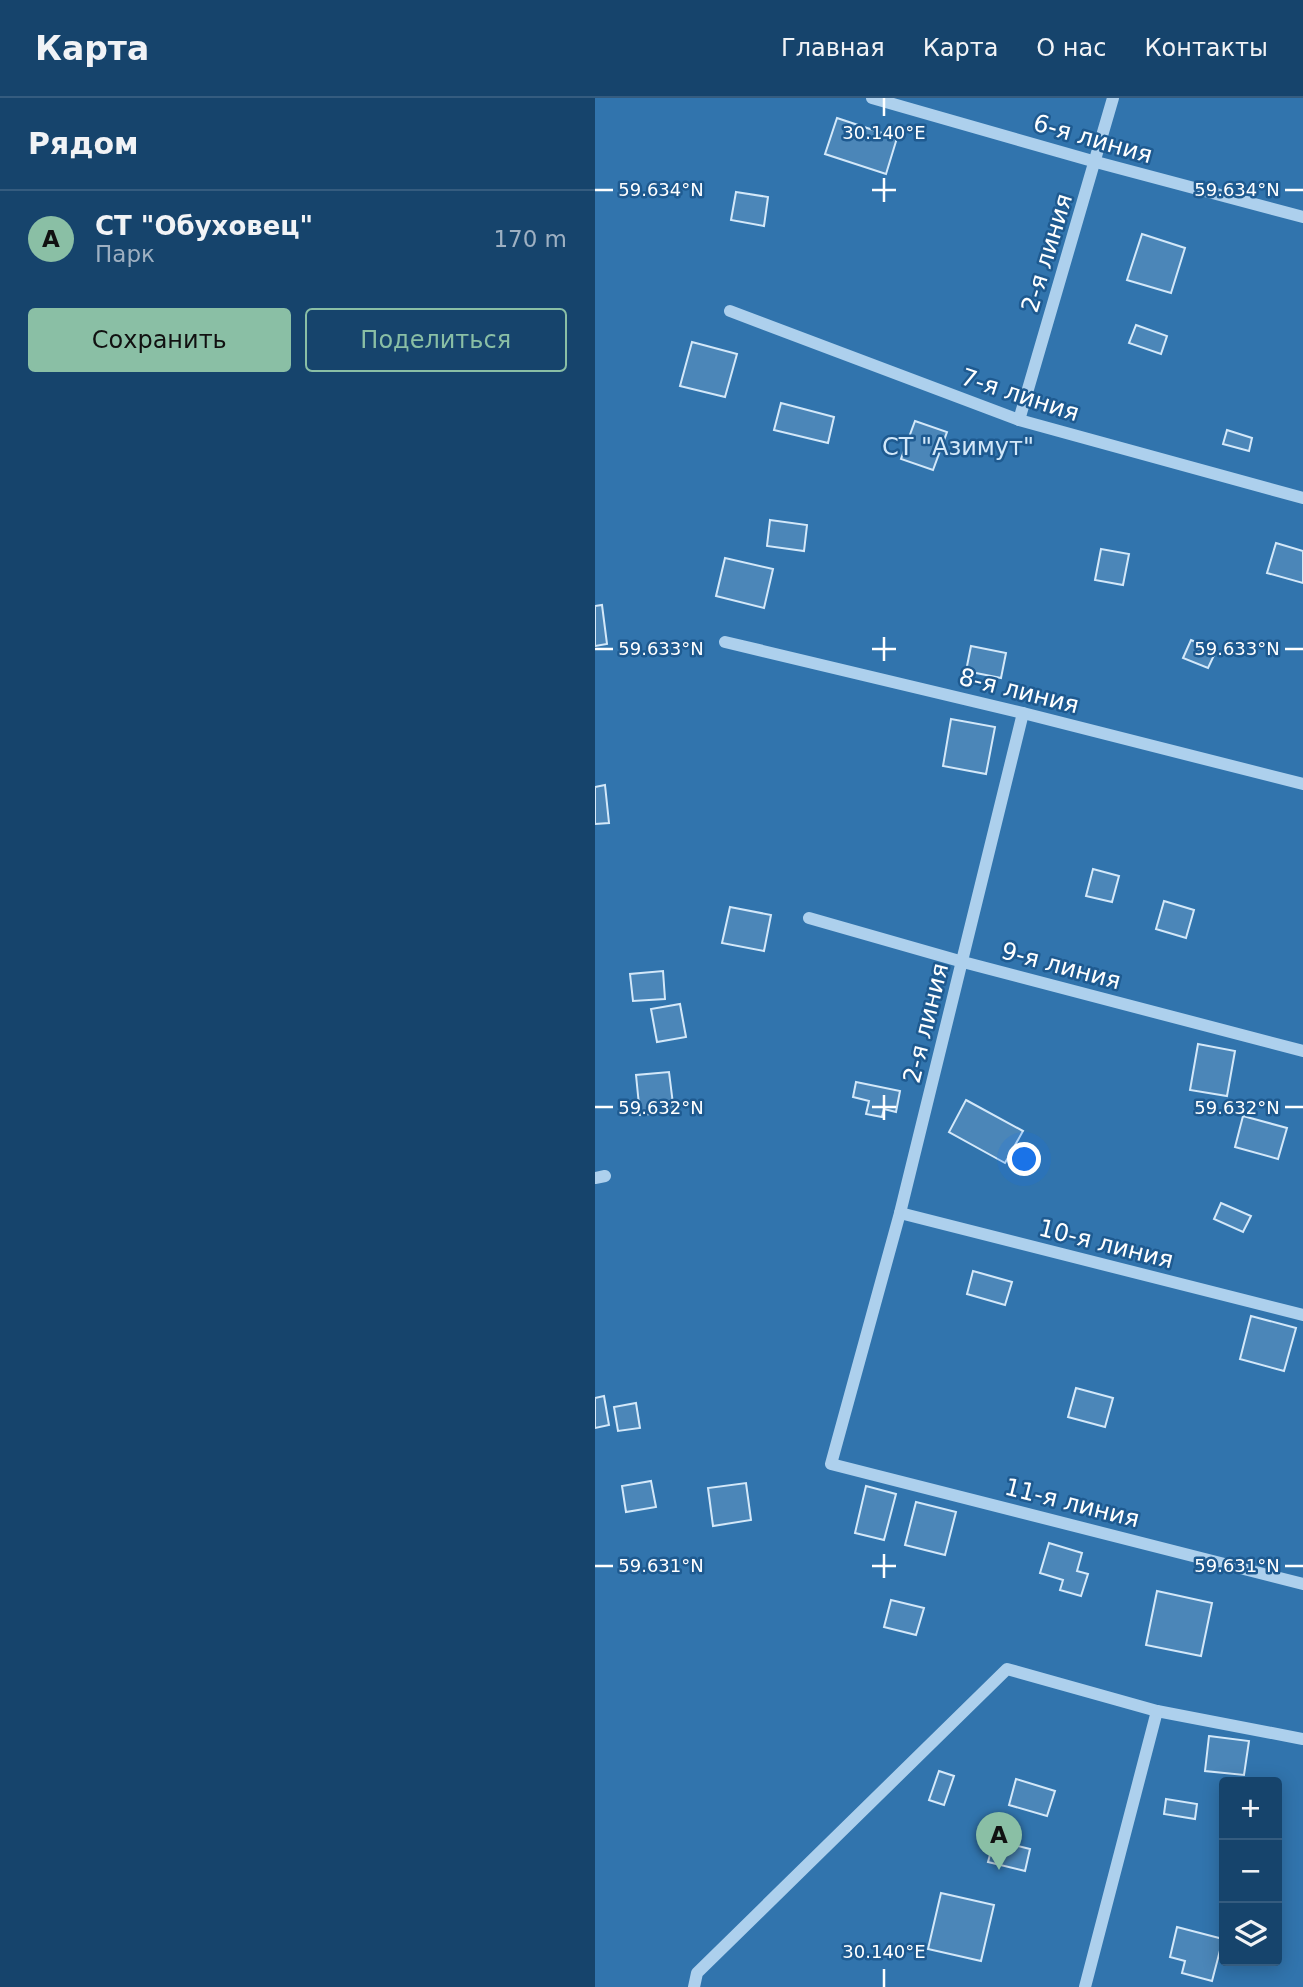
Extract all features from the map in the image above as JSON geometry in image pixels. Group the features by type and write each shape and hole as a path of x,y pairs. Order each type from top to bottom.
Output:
{"street":[{"name":"6-я линия","path":"872,98 1303,218"},
{"name":"2-я линия","path":"1019,420 1113,98"},
{"name":"7-я линия","path":"730,311 1019,420 1303,498"},
{"name":"8-я линия","path":"725,642 1023,713 1303,784"},
{"name":"2-я линия","path":"831,1464 900,1213 1023,713"},
{"name":"9-я линия","path":"809,918 963,962 1303,1051"},
{"name":"10-я линия","path":"900,1213 1303,1315"},
{"name":"11-я линия","path":"831,1464 1303,1584"},
{"path":"694,1987 697,1973 1007,1669 1157,1711 1303,1739"},
{"path":"1085,1987 1157,1711"}],"green space":[{"name":"СТ \"Азимут\"","path":"595,98 1303,98 1303,1987 595,1987"}],"building":[{"path":"837,118 897,138 886,174 825,154"},
{"path":"736,192 768,197 764,226 731,220"},
{"path":"1142,234 1185,248 1171,293 1127,280"},
{"path":"1136,325 1167,336 1161,354 1129,343"},
{"path":"692,342 737,354 725,397 680,386"},
{"path":"781,403 834,417 828,443 774,430"},
{"path":"915,421 947,432 933,470 901,459"},
{"path":"1227,430 1252,438 1249,451 1223,444"},
{"path":"770,520 807,525 804,551 767,546"},
{"path":"1276,543 1303,551 1303,583 1267,573"},
{"path":"1101,549 1129,554 1123,585 1095,580"},
{"path":"725,558 773,569 764,608 716,596"},
{"path":"602,605 607,644 595,646 595,606"},
{"path":"1191,640 1216,651 1208,668 1183,658"},
{"path":"971,646 1006,653 1001,678 966,671"},
{"path":"951,719 995,727 986,774 943,766"},
{"path":"605,785 609,823 595,824 595,787"},
{"path":"1093,869 1119,876 1112,902 1086,896"},
{"path":"1164,901 1194,910 1186,938 1156,929"},
{"path":"730,907 771,915 764,951 722,943"},
{"path":"663,971 665,999 633,1001 630,974"},
{"path":"680,1004 686,1037 657,1042 651,1009"},
{"path":"1198,1044 1235,1051 1227,1096 1190,1090"},
{"path":"669,1072 674,1112 640,1115 636,1075"},
{"path":"856,1082 900,1091 896,1112 884,1109 882,1117 866,1114 869,1101 853,1097"},
{"path":"966,1100 1023,1131 1005,1163 949,1132"},
{"path":"1243,1116 1287,1128 1278,1159 1235,1147"},
{"path":"1221,1203 1251,1216 1243,1232 1214,1219"},
{"path":"973,1271 1012,1282 1005,1305 967,1294"},
{"path":"1251,1316 1296,1328 1284,1371 1240,1359"},
{"path":"1076,1388 1113,1398 1105,1427 1068,1417"},
{"path":"604,1396 609,1425 595,1428 595,1398"},
{"path":"636,1403 640,1428 618,1431 614,1407"},
{"path":"651,1481 656,1507 626,1512 622,1486"},
{"path":"746,1483 751,1520 713,1526 708,1488"},
{"path":"866,1486 896,1494 884,1540 855,1533"},
{"path":"916,1502 956,1512 945,1555 905,1545"},
{"path":"1049,1543 1082,1553 1077,1571 1088,1574 1081,1596 1060,1590 1063,1580 1040,1573"},
{"path":"1157,1591 1212,1603 1201,1656 1146,1645"},
{"path":"891,1600 924,1608 916,1635 884,1627"},
{"path":"1209,1736 1249,1741 1244,1775 1205,1771"},
{"path":"939,1771 954,1776 944,1805 929,1800"},
{"path":"1016,1779 1055,1791 1047,1816 1009,1805"},
{"path":"1166,1799 1197,1804 1195,1819 1164,1814"},
{"path":"994,1840 1030,1849 1025,1871 988,1862"},
{"path":"941,1893 994,1905 981,1961 928,1949"},
{"path":"1177,1927 1219,1938 1219,1954 1212,1981 1182,1973 1185,1961 1170,1957"}],"place":[{"name":"СТ \"Обуховец\"","path":"999,1870"}]}
